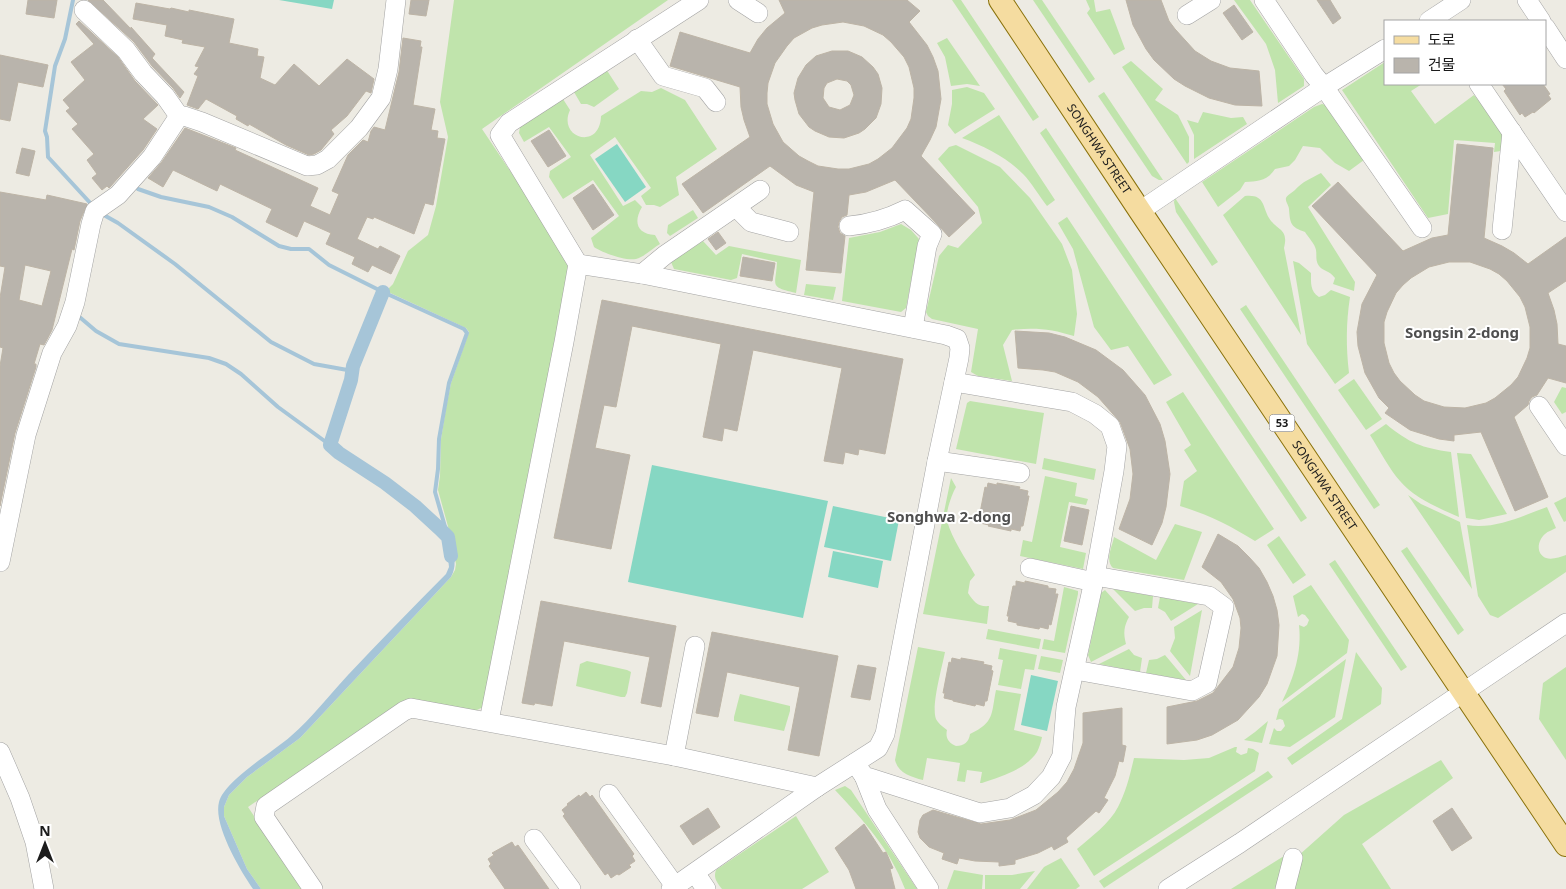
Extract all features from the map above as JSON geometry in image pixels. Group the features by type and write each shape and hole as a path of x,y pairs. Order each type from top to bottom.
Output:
{"main road":[{"name":"SONGHWA STREET","path":"1000,0 1566,845"}],"street":[{"path":"179,116 202,122 307,166 323,162 359,128 381,98 388,70 396,0"},
{"path":"489,722 578,264 500,134 508,123 699,0"},
{"path":"738,0 758,13"},
{"path":"1187,15 1211,0"},
{"path":"1264,0 1314,75 1422,228"},
{"path":"1433,20 1461,0"},
{"path":"1526,0 1540,20"},
{"path":"84,10 126,50 143,73 165,96 179,116"},
{"path":"1546,28 1566,58"},
{"path":"637,39 663,76 705,88 716,102"},
{"path":"1140,211 1324,87 1384,50"},
{"path":"1480,85 1566,212"},
{"path":"0,562 26,435 52,353 67,326 75,302 91,224 96,209 118,195 152,157 179,116"},
{"path":"1502,230 1512,132"},
{"path":"642,274 665,255 760,190"},
{"path":"736,207 751,222 789,232"},
{"path":"850,226 864,225 888,218 905,210 932,234 927,246 913,328"},
{"path":"578,264 642,274 946,335 957,339 960,348 885,734 878,748 860,769 817,786 673,888 609,794"},
{"path":"860,769 980,813 1010,808 1034,795 1051,777 1062,756 1066,707 1094,579 1117,446 1110,426 1095,414 1072,402 954,382"},
{"path":"1539,406 1566,446"},
{"path":"937,461 1020,473"},
{"path":"1030,568 1209,596 1224,607 1207,683 1192,691 1075,670"},
{"path":"1168,889 1240,843 1566,623"},
{"path":"674,756 695,646"},
{"path":"313,889 264,817 266,806 404,711 412,708 674,756 817,786"},
{"path":"0,752 20,798 35,842 44,889"},
{"path":"860,769 877,809 929,889"},
{"path":"534,839 571,889"},
{"path":"1285,889 1293,858"},
{"path":"695,873 706,889"}],"green space":[{"path":"279,0 334,0 332,9"},
{"path":"454,0 668,0 482,129 571,262 483,707 472,711 406,700 248,807 303,889 261,889 247,869 224,816 224,807 229,795 247,777 300,738 451,577 455,570 456,564 449,530 438,490 441,439 451,383 469,332 466,328 386,291 393,284 408,251 428,235 436,206 448,137 440,102"},
{"path":"952,0 961,0 1039,117 1033,121"},
{"path":"1033,0 1042,0 1095,79 1089,83"},
{"path":"1086,0 1094,0 1096,12 1110,9 1125,49 1114,55 1087,13 1090,9"},
{"path":"1234,0 1250,0 1304,79 1304,86 1278,103 1275,70 1266,44"},
{"path":"947,38 980,86 967,84 951,86 945,57 937,43"},
{"path":"1131,61 1163,89 1155,100 1178,115 1189,137 1189,162 1187,164 1122,67"},
{"path":"1384,63 1384,85 1420,85 1411,91 1435,124 1474,95 1504,133 1501,151 1494,152 1495,143 1454,140 1448,214 1428,218 1342,90"},
{"path":"606,69 619,89 594,107 581,104 574,92"},
{"path":"967,87 984,93 995,109 955,134 948,125 952,104 952,90"},
{"path":"661,88 685,100 717,149 676,177 679,195 660,207 646,205 641,196 651,188 615,137 590,155 623,206 635,200 642,207 639,212 638,226 644,232 655,235 660,244 639,258 620,258 594,247 591,238 619,216 593,180 563,199 549,177 550,171 571,157 549,127 524,142 519,133 520,127 563,99 570,110 569,128 580,137 587,137 594,134 599,127 601,116 641,91 652,92"},
{"path":"1104,92 1163,180 1152,176 1098,96"},
{"path":"1322,104 1326,105 1364,160 1349,171 1335,163 1320,148 1303,146 1289,166 1275,169 1262,180 1245,182 1240,190 1218,207 1202,182 1314,107"},
{"path":"1203,112 1231,118 1243,117 1247,124 1194,159 1194,135 1187,120 1198,123"},
{"path":"999,115 1055,200 1047,206 1023,174 1009,162 962,138"},
{"path":"1046,128 1307,518 1301,522 1040,133"},
{"path":"617,144 646,187 625,202 595,159"},
{"path":"956,145 1000,167 1030,198 1062,244 1072,270 1077,314 1074,336 1043,329 1012,330 1003,345 1012,381 978,376 971,372 978,329 932,319 926,312 939,256 948,245 958,248 982,223 978,207 938,159 949,147"},
{"path":"1321,173 1331,185 1308,207 1355,282 1354,291 1333,284 1335,278 1318,264 1313,243 1305,232 1294,226 1291,222 1286,198 1304,182"},
{"path":"1245,196 1260,199 1269,218 1284,233 1284,248 1301,335 1223,215"},
{"path":"1175,198 1218,262 1212,266 1176,212"},
{"path":"693,210 698,218 670,236 667,233 668,225"},
{"path":"1067,217 1172,375 1154,385 1128,346 1111,350 1094,327 1073,249 1058,223"},
{"path":"901,224 911,230 919,239 906,308 901,312 842,301 849,238 880,232"},
{"path":"703,241 716,255 729,246 801,260 796,293 777,287 775,281 777,262 742,254 737,278 731,280 674,269 671,262"},
{"path":"1293,261 1299,263 1311,273 1313,289 1319,297 1331,290 1350,297 1347,335 1349,373 1335,384 1307,344"},
{"path":"806,284 836,287 833,300 804,295"},
{"path":"1246,305 1380,505 1374,509 1240,309"},
{"path":"1354,379 1382,419 1366,430 1338,390"},
{"path":"1562,387 1566,388 1566,412 1562,414 1554,402"},
{"path":"1183,392 1274,529 1255,541 1219,521 1180,506 1184,481 1197,471 1184,450 1191,445 1166,402"},
{"path":"970,401 1044,413 1036,464 956,449 967,403"},
{"path":"1386,424 1416,444 1451,452 1459,517 1419,497 1405,487 1396,476 1370,435"},
{"path":"1457,453 1471,454 1507,514 1479,520 1466,518"},
{"path":"1044,458 1096,469 1094,480 1042,469"},
{"path":"652,465 828,501 803,618 628,582"},
{"path":"1045,476 1077,483 1075,496 1088,499 1086,505 1069,502 1060,547 1086,553 1083,569 1020,556 1023,540 1032,542"},
{"path":"951,478 956,487 948,509 947,521 956,542 975,575 970,581 968,593 977,603 982,606 989,606 987,624 923,614"},
{"path":"1408,495 1421,504 1460,522 1472,589"},
{"path":"1566,497 1566,521 1564,522 1554,503"},
{"path":"833,506 899,520 891,561 824,547"},
{"path":"1547,507 1556,528 1543,537 1539,543 1539,550 1548,559 1566,555 1566,572 1498,618 1490,615 1478,596 1467,525 1487,526 1498,524"},
{"path":"1175,524 1202,532 1184,580 1113,568 1110,561 1110,553 1114,537 1156,560"},
{"path":"1279,536 1306,575 1293,584 1267,545"},
{"path":"1407,547 1464,630 1458,635 1401,551"},
{"path":"833,551 883,561 878,588 828,577"},
{"path":"1335,560 1407,667 1401,671 1329,564"},
{"path":"1311,585 1349,640 1347,653 1282,702 1296,665 1300,635 1299,625 1304,627 1309,620 1302,614 1298,617 1293,596"},
{"path":"1064,587 1078,591 1065,653 1042,649 1044,639 1054,641"},
{"path":"1113,589 1153,596 1152,608 1135,611"},
{"path":"1105,590 1129,617 1124,630 1126,644 1091,662 1088,655 1101,593"},
{"path":"1160,597 1198,604 1171,621 1165,612 1158,608"},
{"path":"1202,610 1190,676 1170,651 1175,638 1174,627"},
{"path":"988,629 1041,639 1039,649 986,639"},
{"path":"918,647 945,652 936,696 935,713 936,719 947,730 947,738 950,742 956,746 964,744 969,739 970,734 988,721 996,690 1021,694 1014,730 1042,737 1037,752 1032,758 1012,772 982,783 980,783 982,772 967,770 965,782 957,781 960,763 927,758 923,780 902,771 895,760"},
{"path":"1000,648 1037,655 1034,670 1025,669 1021,689 998,685 1003,660 998,659"},
{"path":"1129,649 1134,655 1142,658 1140,672 1099,664"},
{"path":"1356,652 1382,688 1381,704 1292,765 1287,758 1342,719"},
{"path":"1165,655 1186,680 1146,673 1149,660"},
{"path":"1041,656 1063,660 1060,673 1038,669"},
{"path":"1346,659 1335,717 1290,747 1269,744 1274,728 1277,731 1281,731 1285,726 1283,720 1276,720 1279,709"},
{"path":"587,661 631,672 625,697 576,686 580,664"},
{"path":"1566,667 1566,760 1539,719 1543,683"},
{"path":"1031,675 1058,681 1047,731 1021,725"},
{"path":"740,694 790,706 784,731 734,721"},
{"path":"1268,721 1262,743 1244,740 1255,732"},
{"path":"1237,747 1236,752 1241,755 1247,753 1248,748 1259,753 1255,771 1094,876 1077,849 1099,830 1114,813 1126,789 1134,758 1184,760 1209,758"},
{"path":"1441,760 1453,778 1362,844 1391,889 1290,889 1298,856 1344,815"},
{"path":"1268,771 1273,777 1104,888 1099,881"},
{"path":"845,786 851,790 917,889 905,889 884,848 866,824 835,790"},
{"path":"796,816 829,872 802,889 722,889 715,878 716,870"},
{"path":"1284,856 1285,864 1279,889 1231,889"},
{"path":"1061,858 1080,886 1076,889 1027,889 1044,867"},
{"path":"954,870 983,875 982,889 947,889"},
{"path":"1035,871 1020,889 985,889 985,875 1012,875"}],"water":[{"path":"451,538 455,563 451,577 300,738 247,777 229,795 224,807 224,816 247,869 261,889 253,889 229,847 220,823 219,802 223,794 250,767 283,743 298,729 446,574 449,567 446,540"}],"building":[{"path":"28,0 57,0 54,18 26,14"},
{"path":"88,0 103,0 131,29 131,27 155,54 152,58 184,92 180,98 134,42"},
{"path":"411,0 429,0 426,16 409,14"},
{"path":"779,0 907,0 920,11 909,22 927,45 933,57 938,71 941,99 936,127 921,156 975,213 949,237 895,180 866,192 849,195 847,215 842,217 838,227 840,233 845,236 841,273 806,270 814,192 796,185 770,166 703,213 682,184 750,137 741,107 740,87 670,66 680,32 750,53 767,28 785,13","holes":["843,22 864,26 883,35 904,57 909,67 914,88 911,119 907,128 892,148 869,164 849,169 818,166 799,156 783,142 773,124 767,104 768,83 775,63 794,38 822,25"]},
{"path":"1126,0 1161,0 1169,21 1195,51 1211,61 1230,68 1259,71 1262,106 1235,105 1209,98 1174,79 1154,60 1146,49 1133,25"},
{"path":"1317,0 1330,0 1341,18 1333,24"},
{"path":"136,3 189,12 189,10 234,19 229,43 258,49 257,56 264,57 260,78 275,85 294,64 319,86 347,59 374,79 371,93 366,91 347,116 331,130 334,134 321,150 309,155 286,145 249,124 248,126 236,119 237,116 206,99 198,109 187,105 198,76 194,74 199,67 195,66 205,47 182,43 183,40 165,36 167,25 133,19"},
{"path":"1234,5 1253,32 1242,40 1223,13"},
{"path":"79,21 118,57 135,81 158,105 143,119 157,129 143,150 110,187 107,186 102,190 92,178 97,174 87,160 94,154 72,129 78,124 66,111 70,108 63,100 85,80 71,62 94,44 76,24"},
{"path":"403,38 421,41 420,47 422,47 413,105 435,109 431,130 438,131 437,138 445,139 433,205 425,203 414,234 374,217 373,219 367,217 357,239 378,249 380,246 400,256 391,274 372,265 368,272 352,264 355,257 326,244 331,233 304,221 297,237 266,222 272,209 220,184 217,191 173,170 163,187 148,178 161,163 185,128 236,148 235,150 318,188 310,206 330,215 339,194 332,191 348,155 363,140 368,142 374,127 385,130 399,72"},
{"path":"832,51 848,51 862,57 878,74 882,88 881,104 876,118 859,133 844,138 829,137 809,127 799,114 794,93 798,78 806,65 816,56","holes":["837,79 847,81 851,85 854,95 850,105 840,110 829,107 823,98 824,88 827,83"]},
{"path":"0,55 48,65 43,87 18,82 10,121 0,119"},
{"path":"1503,85 1544,85 1551,99 1534,113 1525,117 1522,113 1520,115 1504,91 1506,89"},
{"path":"549,130 566,156 548,167 531,141"},
{"path":"1457,144 1493,148 1484,238 1514,253 1528,264 1566,237 1566,281 1548,293 1557,324 1558,344 1566,346 1566,383 1548,378 1537,395 1532,397 1528,405 1514,417 1548,497 1515,511 1481,432 1454,435 1454,441 1439,439 1410,430 1385,413 1389,408 1379,398 1365,373 1358,346 1357,332 1362,304 1377,275 1312,206 1338,182 1403,251 1432,238 1448,235","holes":["1449,262 1470,262 1499,274 1520,297 1525,307 1530,327 1530,348 1518,377 1495,398 1486,403 1465,408 1444,407 1424,401 1415,395 1394,373 1389,363 1384,343 1384,322 1396,293 1411,278 1429,267"]},
{"path":"22,148 35,151 29,176 16,173"},
{"path":"593,184 614,215 593,230 573,198"},
{"path":"0,192 46,200 47,195 87,204 80,221 74,250 72,249 52,330 44,345 40,344 34,364 36,364 36,367 15,433 0,506 0,366 3,348 0,347 0,298 5,267 0,266","holes":["25,265 51,271 42,306 19,300"]},
{"path":"718,232 726,243 716,250 708,239"},
{"path":"743,257 775,263 772,281 740,276"},
{"path":"602,300 903,359 885,454 859,449 858,455 845,452 843,464 824,461 842,368 753,350 737,431 724,428 722,441 703,437 721,344 632,326 616,407 604,405 595,448 630,455 611,549 554,538"},
{"path":"1015,331 1049,333 1065,337 1096,350 1123,370 1145,395 1160,424 1165,441 1170,474 1162,523 1152,545 1119,529 1130,499 1133,474 1130,449 1120,422 1098,397 1078,382 1055,372 1018,368"},
{"path":"988,483 1020,487 1019,489 1028,491 1027,496 1029,496 1023,526 1021,526 1020,531 1011,529 1011,531 980,523 981,518 979,518 985,487 987,488"},
{"path":"1071,506 1089,510 1082,545 1064,541"},
{"path":"1218,534 1238,546 1259,568 1267,582 1277,610 1279,625 1277,656 1267,684 1259,697 1238,720 1212,735 1197,740 1167,744 1167,707 1197,701 1213,693 1233,667 1239,648 1240,618 1233,599 1221,582 1202,567"},
{"path":"1016,581 1025,583 1025,581 1056,589 1055,594 1058,594 1051,625 1049,624 1048,629 1017,625 1017,623 1008,621 1009,616 1007,616 1013,586 1016,586"},
{"path":"541,601 676,626 661,707 641,703 650,657 564,641 552,706 522,703"},
{"path":"712,632 838,656 819,756 788,750 800,687 727,672 718,717 696,713"},
{"path":"952,658 984,662 983,664 992,666 991,670 993,671 987,701 985,701 984,706 976,704 975,706 944,698 945,693 943,693 949,662 951,663"},
{"path":"858,665 876,668 870,700 851,697"},
{"path":"1122,708 1122,745 1126,746 1123,762 1119,761 1115,776 1104,798 1108,800 1099,813 1096,811 1066,838 1068,842 1054,850 1052,846 1038,853 1015,860 1015,864 999,866 999,862 959,858 957,864 942,859 944,853 929,847 920,838 918,832 920,820 923,815 933,810 981,824 1010,820 1036,810 1058,792 1067,782 1074,769 1083,743 1083,713"},
{"path":"586,792 590,797 592,795 634,854 632,856 635,861 629,865 631,867 611,878 608,873 605,875 563,816 565,814 562,810 567,804"},
{"path":"708,808 720,827 693,845 680,826"},
{"path":"1452,808 1472,838 1452,851 1433,821"},
{"path":"864,824 883,853 886,852 893,868 890,869 895,889 856,889 849,870 835,848"},
{"path":"512,842 515,847 518,845 549,889 505,889 489,866 491,864 488,859 494,855 492,853"}],"waterway":[{"path":"73,0 65,39 55,66 45,131 48,157 93,206"},
{"path":"138,189 161,197 209,207 232,217 279,246 291,249 309,249 329,265 464,329 467,333 449,383 439,439 435,492 448,537"},
{"path":"102,214 118,223 175,264 271,342 314,364 353,371"},
{"path":"383,292 353,366 351,380 330,445 415,506 448,537 451,556"},
{"path":"76,314 96,331 119,344 209,358 226,364 241,374 278,407 330,445"}],"district":[{"name":"Songsin 2-dong","path":"1462,333"},
{"name":"Songhwa 2-dong","path":"949,517"}]}
